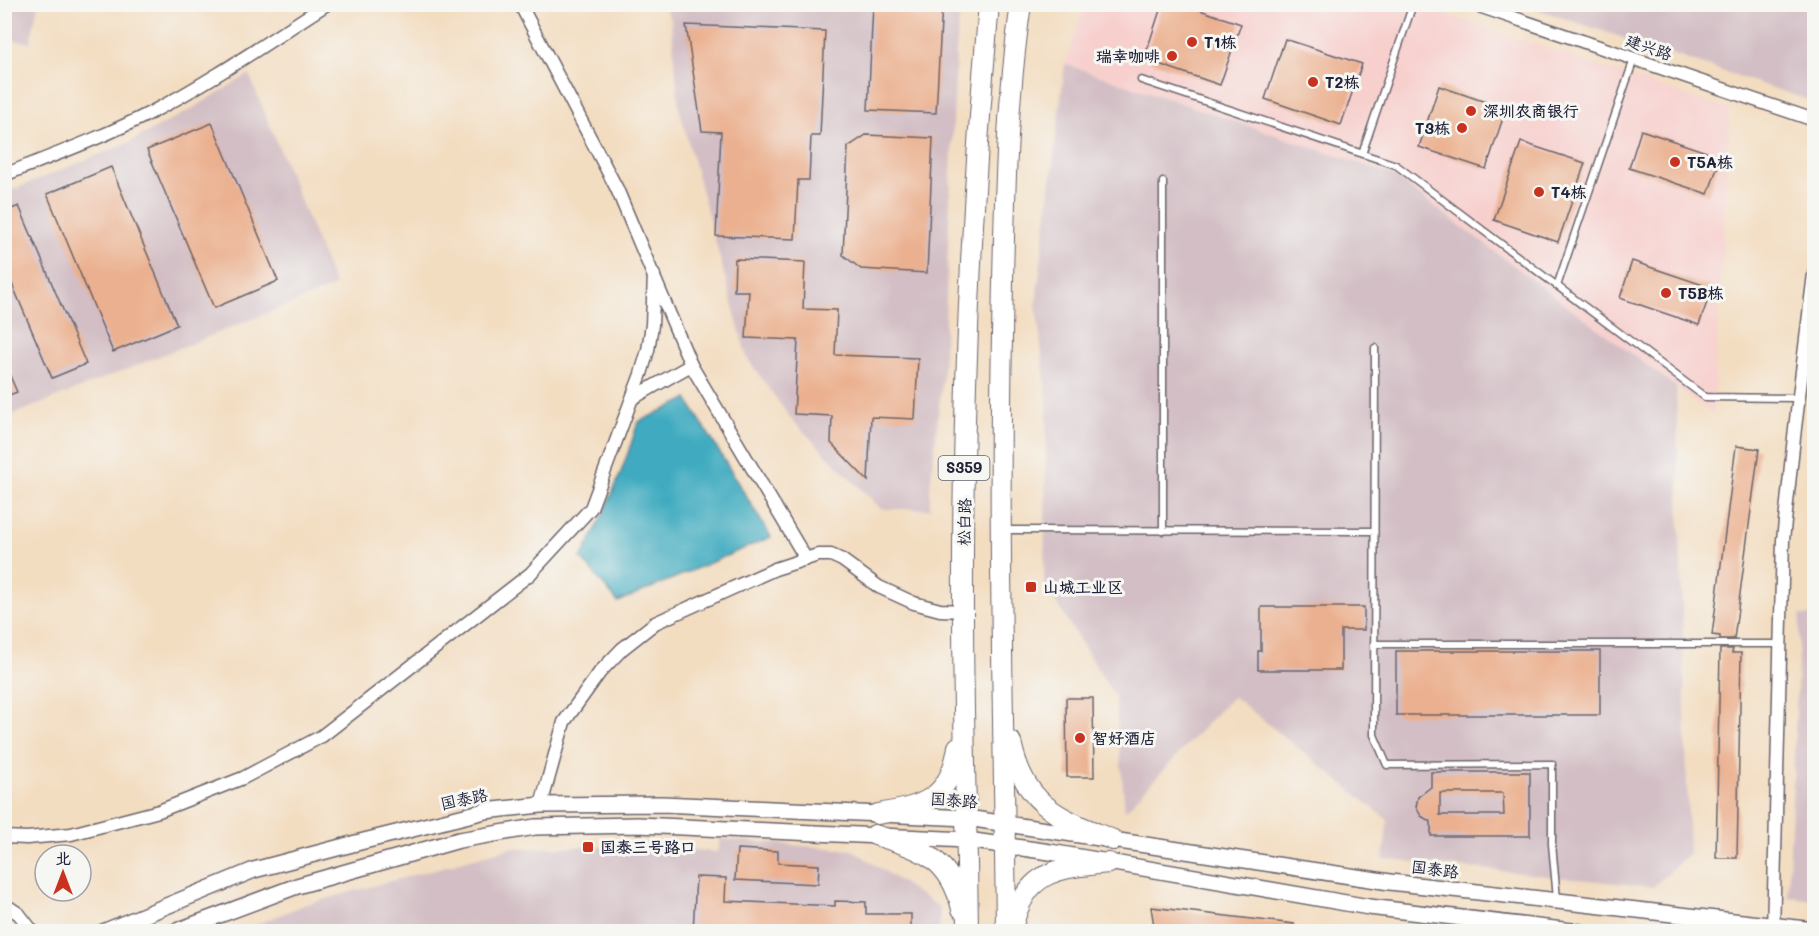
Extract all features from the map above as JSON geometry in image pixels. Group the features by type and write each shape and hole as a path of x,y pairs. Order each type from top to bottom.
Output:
{"main road":[{"name":"松白路","path":"968,932 963,610 965,421 972,221 989,4"},
{"name":"S359","path":"1006,932 1001,390 1003,238 1007,152 1021,9"},
{"path":"878,814 921,805 934,798 945,786 956,759 964,690"},
{"path":"1004,705 1014,756 1021,776 1034,794 1058,816 1113,840"},
{"path":"875,835 914,847 929,855 942,866 952,880 959,897 968,932"},
{"path":"1012,932 1021,901 1028,890 1041,878 1057,870 1109,863"}],"street":[{"path":"4,175 93,140 152,112 210,79 327,4"},
{"path":"520,4 617,189 691,364 806,559"},
{"name":"建兴路","path":"1473,4 1815,120"},
{"path":"1773,929 1783,540 1798,398 1815,274"},
{"path":"4,837 27,838 71,834 159,811 243,778 322,736 530,574 591,508 633,398 648,350 654,300 654,275"},
{"path":"633,398 691,364"},
{"path":"541,805 564,722 600,672 622,649 655,623 775,569 818,555 831,555 842,560 892,594 914,603 940,610 963,610"},
{"name":"国泰路","path":"103,932 254,870 485,811 541,805 662,804 967,818 1005,822 1390,882 1773,929 1815,930"},
{"path":"174,932 297,886 459,840 535,827 638,825 967,840 1369,907 1580,932"},
{"path":"4,904 19,914 33,932"}],"lane":[{"path":"1362,154 1413,4"},
{"path":"1557,286 1634,59"},
{"path":"1141,80 1396,165 1705,397 1798,398"},
{"path":"1163,182 1163,531"},
{"path":"1375,348 1374,735 1387,765 1552,764 1552,844 1557,902"},
{"path":"1002,530 1374,531"},
{"path":"1374,644 1780,645"}],"shaded area":[{"path":"5,4 38,5 30,43 5,38"},
{"path":"663,5 960,5 956,51 943,371 930,488 930,509 881,509 791,419 747,358 679,108 671,20"},
{"path":"1085,5 1417,5 1730,110 1713,415 1391,174 1065,64"},
{"path":"1525,5 1814,5 1814,102"},
{"path":"1065,64 1391,174 1676,387 1689,853 1653,887 1383,859 1388,820 1233,696 1125,811 1115,697 1044,583 1047,400 1036,303"},
{"path":"249,74 335,286 5,418 5,193 130,142 190,110"},
{"path":"1800,615 1814,616 1814,900 1788,897"},
{"path":"720,839 853,850 940,908 939,932 238,932 304,905 511,848 651,846 718,852"}],"water":[{"path":"687,399 771,537 618,602 581,558 613,492 638,422"}],"building":[{"path":"873,4 942,4 936,113 868,110"},
{"name":"T1栋","path":"1162,4 1182,4 1241,24 1220,85 1144,59"},
{"path":"686,25 825,31 820,136 811,136 809,180 798,180 795,239 716,236 721,132 702,131"},
{"name":"T2栋","path":"1285,39 1362,64 1341,125 1265,99"},
{"name":"T3栋","path":"1439,86 1506,109 1486,169 1419,147"},
{"path":"212,123 278,281 214,308 147,150"},
{"name":"T5A栋","path":"1641,130 1721,157 1708,194 1629,168"},
{"path":"866,135 933,138 927,273 861,269 843,255 848,147"},
{"name":"T4栋","path":"1521,142 1585,163 1558,242 1494,220"},
{"path":"111,167 177,325 113,352 47,194"},
{"path":"19,206 86,364 52,378 4,265 4,212"},
{"path":"735,259 805,262 803,309 837,310 835,355 918,358 915,419 871,417 868,481 831,443 832,416 794,414 798,340 746,338 749,291 734,291"},
{"name":"T5B栋","path":"1632,261 1712,288 1699,325 1620,298"},
{"path":"4,362 17,392 4,397"},
{"path":"1736,446 1759,449 1734,639 1720,639 1720,636 1712,635"},
{"path":"1261,607 1364,607 1364,630 1341,630 1341,670 1258,670 1258,651 1261,651"},
{"path":"1720,649 1733,649 1732,653 1741,653 1737,858 1716,858"},
{"path":"1396,651 1600,651 1600,715 1396,715"},
{"path":"1066,698 1093,698 1094,777 1067,777"},
{"path":"1431,772 1530,772 1530,836 1431,836 1431,822 1421,816 1416,807 1418,797 1431,787","holes":["1440,793 1503,793 1504,815 1440,815"]},
{"path":"737,849 778,851 778,863 819,865 818,884 735,880"},
{"path":"696,877 726,878 725,901 835,906 835,901 866,902 866,914 911,914 911,932 693,932"},
{"path":"1151,907 1294,924 1293,932 1155,932"}],"place":[{"name":"T1栋","path":"1192,42"},
{"name":"瑞幸咖啡","path":"1172,56"},
{"name":"T2栋","path":"1313,82"},
{"name":"深圳农商银行","path":"1471,111"},
{"name":"T3栋","path":"1462,128"},
{"name":"T5A栋","path":"1675,162"},
{"name":"T4栋","path":"1539,192"},
{"name":"T5B栋","path":"1666,293"},
{"name":"山城工业区","path":"1031,587"},
{"name":"智好酒店","path":"1080,738"},
{"name":"国泰三号路口","path":"588,847"}]}
